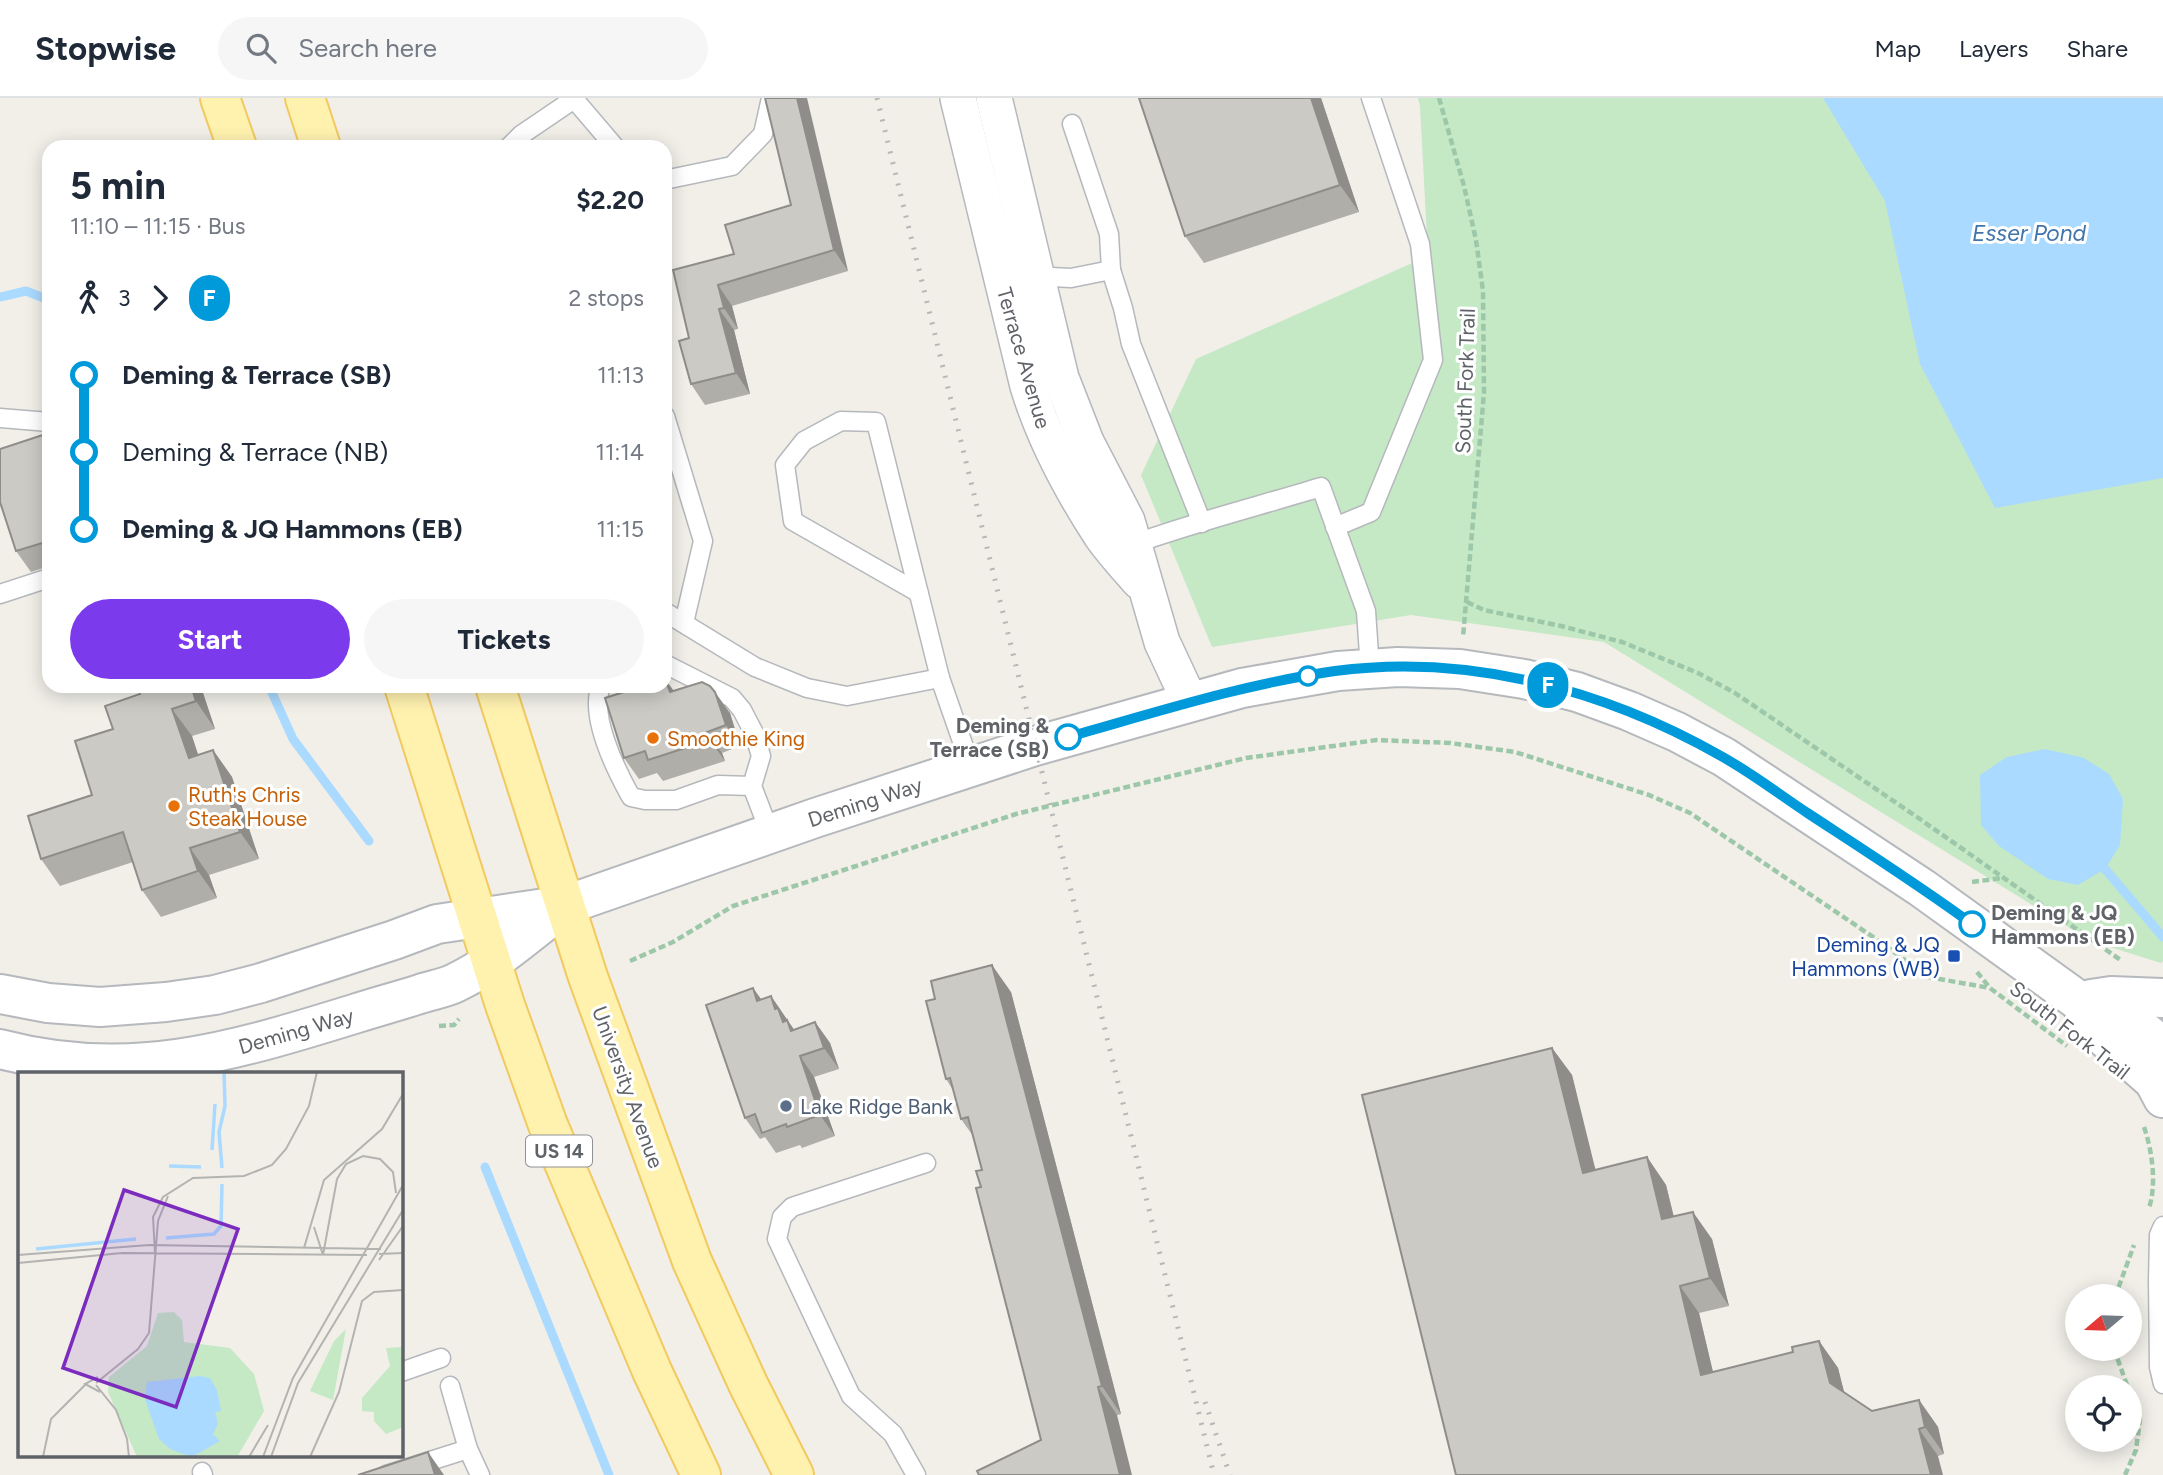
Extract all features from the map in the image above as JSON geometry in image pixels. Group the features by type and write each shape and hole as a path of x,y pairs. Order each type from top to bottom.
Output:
{"main road":[{"path":"220,98 235,140"},
{"path":"305,98 319,140"},
{"name":"US 14","path":"406,693 505,1004 548,1125 652,1371 701,1475"},
{"name":"University Avenue","path":"497,693 588,977 692,1261 793,1475"}],"street":[{"name":"Terrace Avenue","path":"958,98 1019,279 1070,406 1127,521 1162,642 1190,702"},
{"name":"Terrace Avenue","path":"994,98 1019,279 1027,386 1055,456 1102,536 1148,592"},
{"name":"Deming Way","path":"0,994 48,1003 100,1007 215,995 394,940 437,923 566,905 1035,746 1190,702 1253,685 1338,671 1398,667 1460,669 1524,679 1577,692 1677,732 1724,757 1922,888 2079,1001 2123,1014 2163,1047"},
{"name":"Deming Way","path":"0,1049 71,1062 123,1065 188,1058 260,1043 454,983 492,962 566,905"},
{"path":"2079,1001 2111,996 2163,998"},
{"name":"Deming Way","path":"2079,1001 2103,1036 2154,1081 2152,1109"}],"lane":[{"path":"672,178 732,166 763,134 771,98"},
{"path":"1335,527 1371,512 1433,360 1420,244 1371,98"},
{"path":"515,140 574,99 609,140"},
{"path":"1072,124 1109,234 1111,270 1131,344 1202,523"},
{"path":"1019,279 1071,278 1111,270"},
{"path":"0,418 42,421"},
{"path":"919,593 793,521 785,465 804,441 841,421 876,422 919,593 940,678 971,767"},
{"path":"672,439 703,541 684,623"},
{"path":"1134,544 1171,530 1321,487 1366,611 1370,669"},
{"path":"0,594 42,580"},
{"path":"672,616 755,667 807,688 847,696 940,678"},
{"path":"672,668 732,698 742,710 754,733 761,756 752,786 770,834"},
{"path":"599,693 599,716 615,769 631,797 676,800 718,786 752,786"},
{"path":"916,1475 893,1434 851,1396 777,1238 782,1217 792,1207 926,1163"},
{"path":"2163,1226 2159,1235 2161,1278 2158,1367 2163,1384"},
{"path":"402,1372 441,1358"},
{"path":"450,1387 468,1449 480,1475"},
{"path":"386,1475 468,1449"}],"path":[{"name":"South Fork Trail","path":"1439,98 1464,186 1476,240 1483,291 1484,393 1460,669"},
{"path":"1467,602 1484,610 1622,642 1698,673 1735,693 2129,966"},
{"name":"South Fork Trail","path":"630,961 673,942 733,906 1016,814 1246,758 1377,740 1450,743 1515,752 1649,796 1690,813 1880,941 1928,977 1990,988 2075,1052"},
{"path":"2146,1214 2151,1203 2152,1109"},
{"path":"2120,1284 2137,1238"},
{"path":"2125,1475 2135,1452"}],"green space":[{"path":"1418,98 2163,98 2161,963 2091,941 1604,642 1411,615 1212,647 1141,475 1196,359 1428,256"}],"water":[{"name":"Esser Pond","path":"1823,98 2163,98 2163,478 1995,508 1920,364 1885,201"},
{"path":"2045,749 2084,758 2109,774 2123,799 2120,845 2105,869 2078,885 2048,879 1999,846 1981,825 1980,775 2007,757"}],"building":[{"path":"765,98 797,98 834,250 718,285 724,308 719,309 736,373 691,384 679,341 689,338 673,270 734,254 725,225 791,205"},
{"path":"1139,98 1311,98 1340,185 1185,236"},
{"path":"42,435 42,543 16,551 0,502 0,449"},
{"path":"702,682 715,692 726,725 707,732 710,740 648,760 645,751 624,758 605,698 621,693 672,693"},
{"name":"Ruth's Chris Steak House","path":"193,693 196,701 172,709 189,758 213,750 240,832 190,848 198,871 142,890 123,832 41,859 28,816 92,795 75,741 113,729 105,706 140,694"},
{"path":"992,965 1102,1386 1098,1387 1120,1475 979,1475 977,1471 1041,1440 976,1188 981,1187 976,1171 982,1170 968,1117 961,1119 950,1078 946,1079 926,1001 935,999 931,981"},
{"name":"Lake Ridge Bank","path":"753,988 757,1001 771,996 775,1009 778,1008 783,1022 787,1020 791,1031 815,1022 824,1048 800,1056 820,1115 762,1133 755,1114 745,1118 706,1005"},
{"path":"1552,1048 1583,1173 1647,1157 1662,1219 1693,1212 1710,1278 1680,1286 1701,1375 1793,1352 1792,1347 1819,1341 1830,1383 1872,1411 1919,1400 1925,1427 1919,1429 1931,1475 1456,1475 1362,1095"},
{"path":"428,1452 435,1475 358,1475"}],"waterway":[{"path":"0,297 26,291 42,297"},
{"path":"272,693 293,739 369,841"},
{"path":"2105,869 2163,937"},
{"path":"485,1167 609,1475"}],"railway":[{"path":"877,98 1214,1475"},
{"path":"1205,1402 1230,1475"}],"bus line":[{"name":"F","path":"1068,737 1253,685 1338,671 1398,667 1460,669 1524,679 1577,692 1629,711 1724,757 1972,924"}],"place":[{"name":"Deming & Terrace (SB)","path":"1068,737"},
{"name":"Smoothie King","path":"653,738"},
{"name":"Ruth's Chris Steak House","path":"174,806"},
{"name":"Deming & JQ Hammons (EB)","path":"1972,924"},
{"name":"Deming & JQ Hammons (WB)","path":"1954,956"},
{"name":"Lake Ridge Bank","path":"786,1106"}]}
